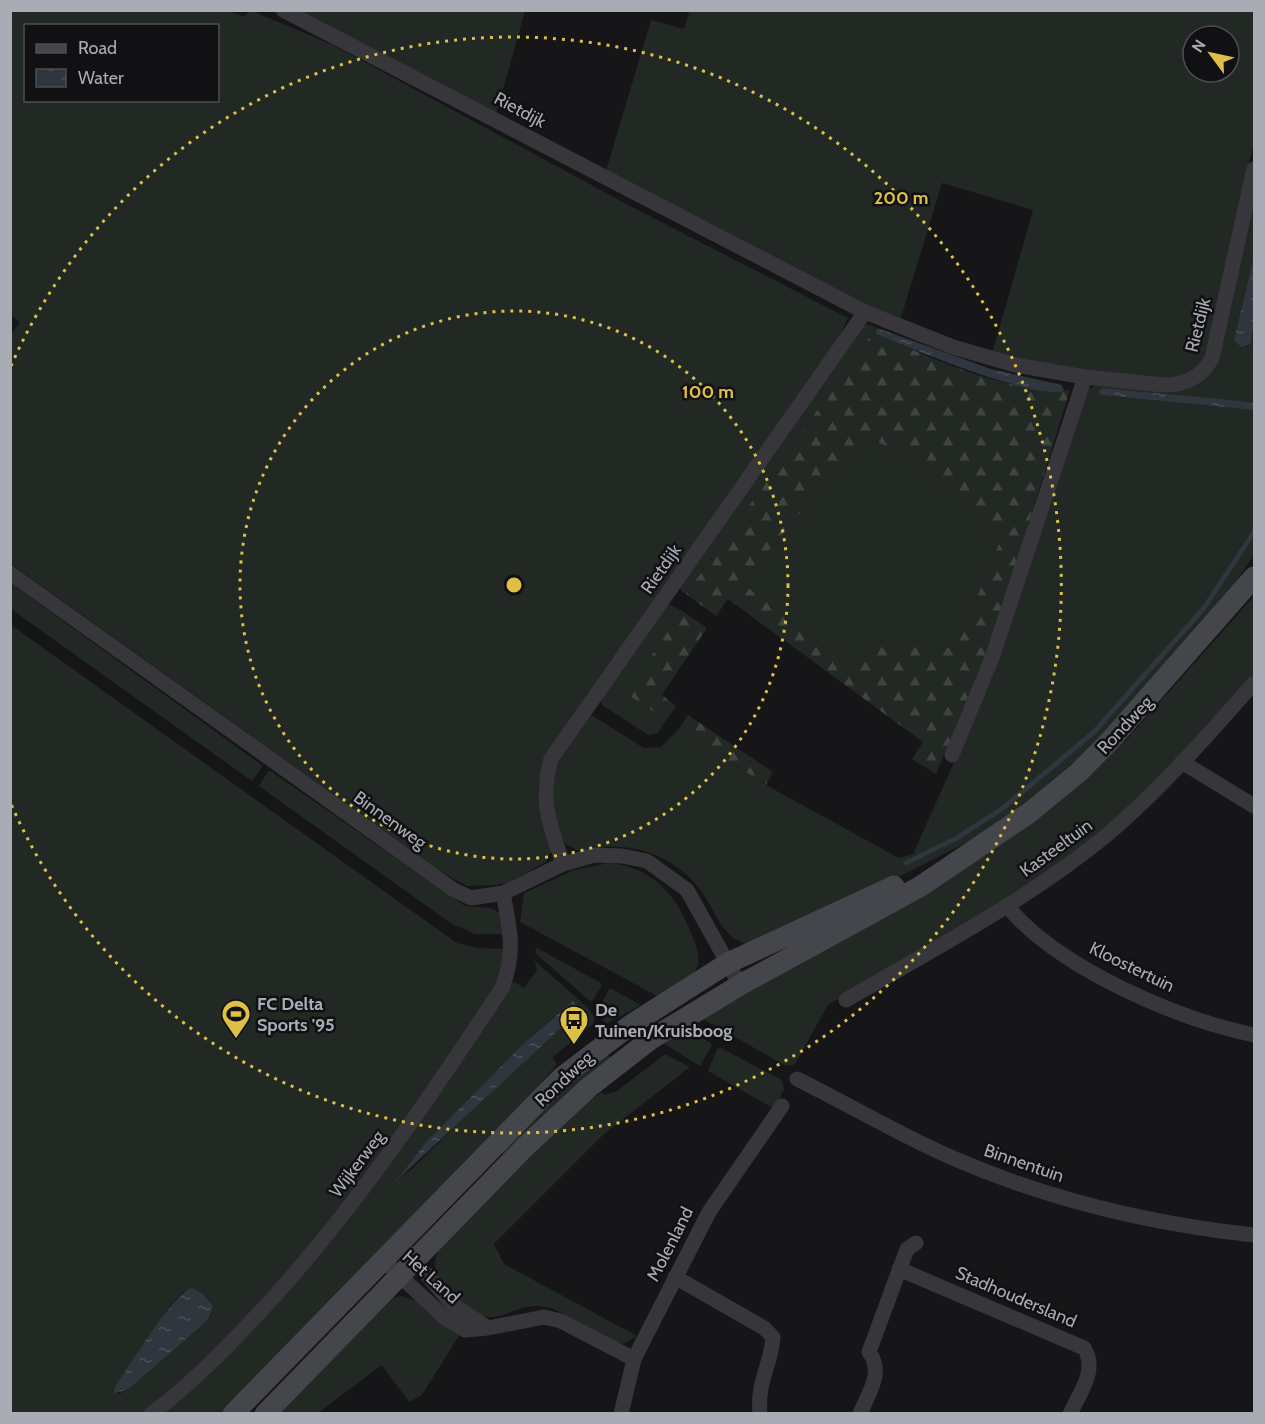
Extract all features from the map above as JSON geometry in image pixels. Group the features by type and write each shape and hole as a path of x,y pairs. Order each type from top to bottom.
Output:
{"main road":[{"name":"Rondweg","path":"265,1413 401,1277 524,1148 588,1088 651,1039 740,985 921,886 1029,813 1079,772 1145,703 1254,577"},
{"name":"Rondweg","path":"233,1413 569,1071 632,1024 728,963 973,850"}],"street":[{"name":"Rietdijk","path":"283,10 865,312 982,356 1014,365 1086,377 1174,385 1193,379 1207,367 1212,358 1254,169"},
{"name":"Rietdijk","path":"563,864 544,803 545,780 550,759 865,312"},
{"path":"952,755 992,658 1086,377"},
{"name":"Binnenweg","path":"10,573 454,890 471,898 504,892 563,864 594,855 622,856 647,861 687,890 740,985"},
{"name":"Kasteeltuin","path":"846,1000 1007,906 1061,870 1109,833 1182,762 1254,683"},
{"path":"1182,762 1254,806"},
{"name":"Wijkerweg","path":"151,1413 198,1375 258,1314 327,1237 394,1150 502,988 511,963 511,940 504,892"},
{"name":"Kloostertuin","path":"1007,906 1028,929 1097,974 1186,1015 1254,1035"},
{"name":"Binnentuin","path":"797,1079 945,1154 1017,1184 1143,1219 1254,1235"},
{"name":"Molenland","path":"621,1413 634,1359 708,1212 782,1106"},
{"name":"Het Land","path":"399,1243 452,1304 488,1328"},
{"path":"860,1413 876,1374 877,1362 869,1352 906,1249 916,1243"},
{"name":"Het Land","path":"383,1260 444,1317 465,1330 544,1317 561,1321 634,1359"},
{"name":"Stadhoudersland","path":"899,1269 1084,1348 1090,1358 1089,1375 1070,1413"},
{"path":"675,1277 764,1328 773,1336 772,1348 758,1392 760,1413"}],"green space":[{"path":"227,10 244,17 250,10 333,45 632,207 848,318 840,336 550,749 538,787 540,811 552,849 546,862 509,882 467,886 440,871 11,564 10,336 20,322 11,315 11,11"},
{"path":"690,10 1254,11 1254,143 1209,350 1201,365 1178,379 1089,373 992,354 1033,210 942,183 900,321 605,174 651,20 684,29"},
{"path":"293,11 525,11 496,115"},
{"path":"1254,191 1254,255 1234,340 1247,347 1250,345 1254,325 1254,403 1099,389 1100,395 1254,410 1254,555 1220,605 1091,748 1016,810 973,839 870,892 748,944 731,936 719,922 699,888 674,865 644,851 612,847 579,851 565,844 559,834 551,808 556,762 586,717 593,716 644,748 661,747 679,729 766,785 899,858 913,854 992,678 1088,390 1098,384 1203,380"},
{"path":"868,324 877,328 876,334 871,335 686,594 681,591 680,583 861,327"},
{"path":"876,334 946,363 996,380 1021,386 1070,390 995,632 936,774 912,759 923,742 728,599 716,616 686,594 871,335","holes":["863,436 921,461 1001,539 956,648 877,644 855,670 742,583"]},
{"path":"863,436 921,461 1001,539 956,648 918,647 855,670 742,583"},
{"path":"11,583 263,766 252,781 11,609"},
{"path":"1254,596 1254,674 1194,744 1110,825 1017,897 828,1005 795,1064 786,1066 696,1015 1092,774 1127,739"},
{"path":"671,605 682,611 627,693 666,720 658,733 648,735 602,705 601,696 664,606"},
{"path":"682,611 707,628 662,695 676,706 666,720 626,693"},
{"name":"FC Delta Sports '95","path":"11,625 457,943 479,948 507,949 497,988 351,1196 265,1298 197,1368 141,1413 11,1413","holes":["184,1291 211,1315 129,1389 118,1394 113,1392 170,1306"]},
{"path":"688,715 773,772 766,785 679,729"},
{"path":"269,770 465,906 497,911 501,914 504,934 475,934 452,924 259,786"},
{"path":"609,863 638,870 661,885 678,907 694,940 698,957 696,971 661,998 520,922 524,893 574,870"},
{"path":"537,948 601,983 593,1000 590,1001 535,953"},
{"path":"534,960 587,1007 595,1018 593,1024 552,1058 557,1064 501,1133 227,1413 160,1414 216,1363 504,997 513,981 524,988 537,970","holes":["579,1011 506,1076 412,1169 397,1179 426,1142 523,1044 556,1015"]},
{"path":"609,989 641,1005 606,1024 598,1011"},
{"path":"683,1028 711,1043 712,1046 700,1066 664,1044"},
{"path":"721,1048 782,1080 784,1090 775,1106 771,1107 708,1071 717,1049"},
{"path":"604,1049 613,1061 508,1159 499,1149"},
{"path":"665,1054 690,1067 604,1134 494,1244 504,1264 637,1336 624,1344 614,1341 550,1308 535,1306 490,1317 478,1314 464,1305 437,1274 435,1260 439,1248 561,1120 602,1092 604,1095 617,1091"},
{"path":"402,1296 416,1301 460,1334 422,1395 409,1402 382,1365 318,1413 274,1414 391,1298"}],"water":[{"path":"1254,255 1254,325 1250,345 1241,347 1234,340"},
{"path":"877,328 991,369 1062,385 1064,391 1026,388 971,371 876,334"},
{"path":"1102,388 1254,403 1254,410 1100,395 1098,391"},
{"path":"573,1001 579,1011 395,1182 426,1142 523,1044"},
{"path":"192,1288 202,1293 213,1306 208,1320 129,1389 113,1394 115,1387 140,1348 163,1316 174,1302"}],"waterway":[{"path":"906,863 957,838 1003,808 1094,732 1204,608 1254,532"}],"place":[{"name":"FC Delta Sports '95","path":"236,1040"},
{"name":"De Tuinen/Kruisboog","path":"574,1046"}]}
